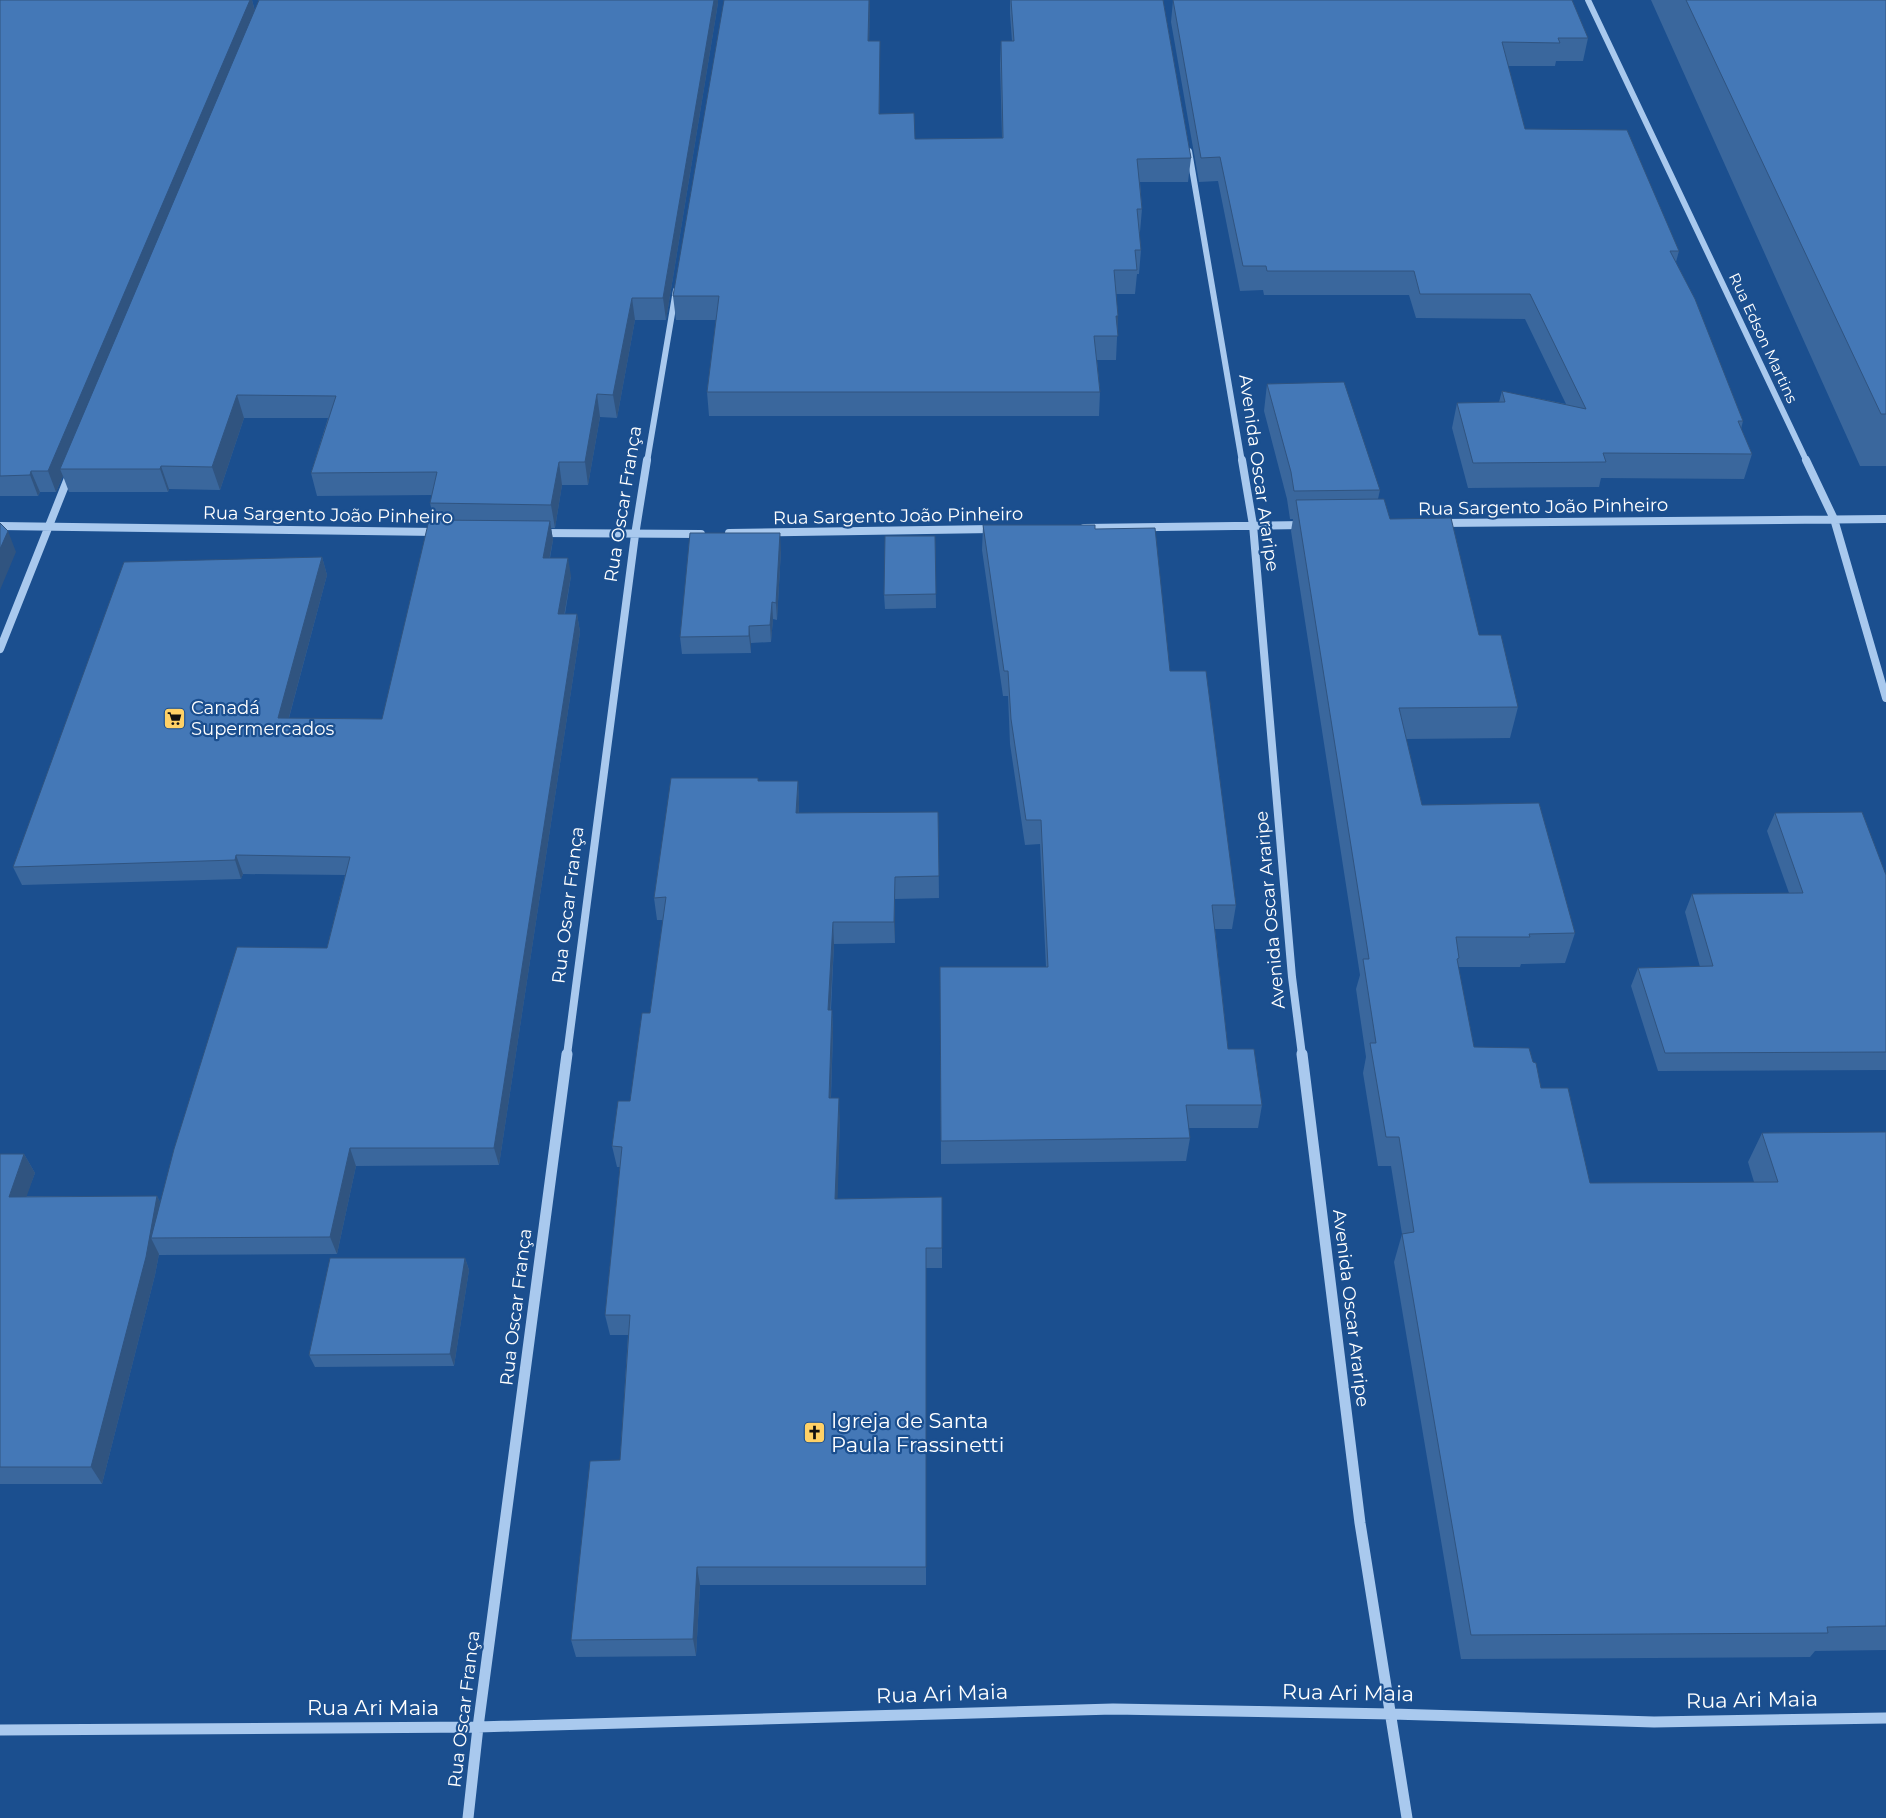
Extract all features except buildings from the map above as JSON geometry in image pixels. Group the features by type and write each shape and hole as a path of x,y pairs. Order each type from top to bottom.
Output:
{"street":[{"name":"Rua Edson Martins","path":"1588,0 1834,520 1886,698"},
{"name":"Avenida Oscar Araripe","path":"1186,137 1253,525 1292,977 1360,1523 1392,1714 1407,1818"},
{"name":"Rua Oscar França","path":"468,1818 478,1727 635,535 677,282"},
{"path":"0,650 74,463"},
{"name":"Rua Sargento João Pinheiro","path":"1428,524 1886,519"},
{"path":"1072,528 1310,525"},
{"name":"Rua Sargento João Pinheiro","path":"0,526 446,532"},
{"name":"Rua Sargento João Pinheiro","path":"724,533 1002,529"},
{"path":"535,533 714,534"},
{"name":"Rua Ari Maia","path":"0,1730 478,1727 1113,1709 1392,1714 1654,1722 1886,1718"}],"place":[{"name":"Canadá Supermercados","path":"175,718"},
{"name":"Igreja de Santa Paula Frassinetti","path":"815,1433"}]}
